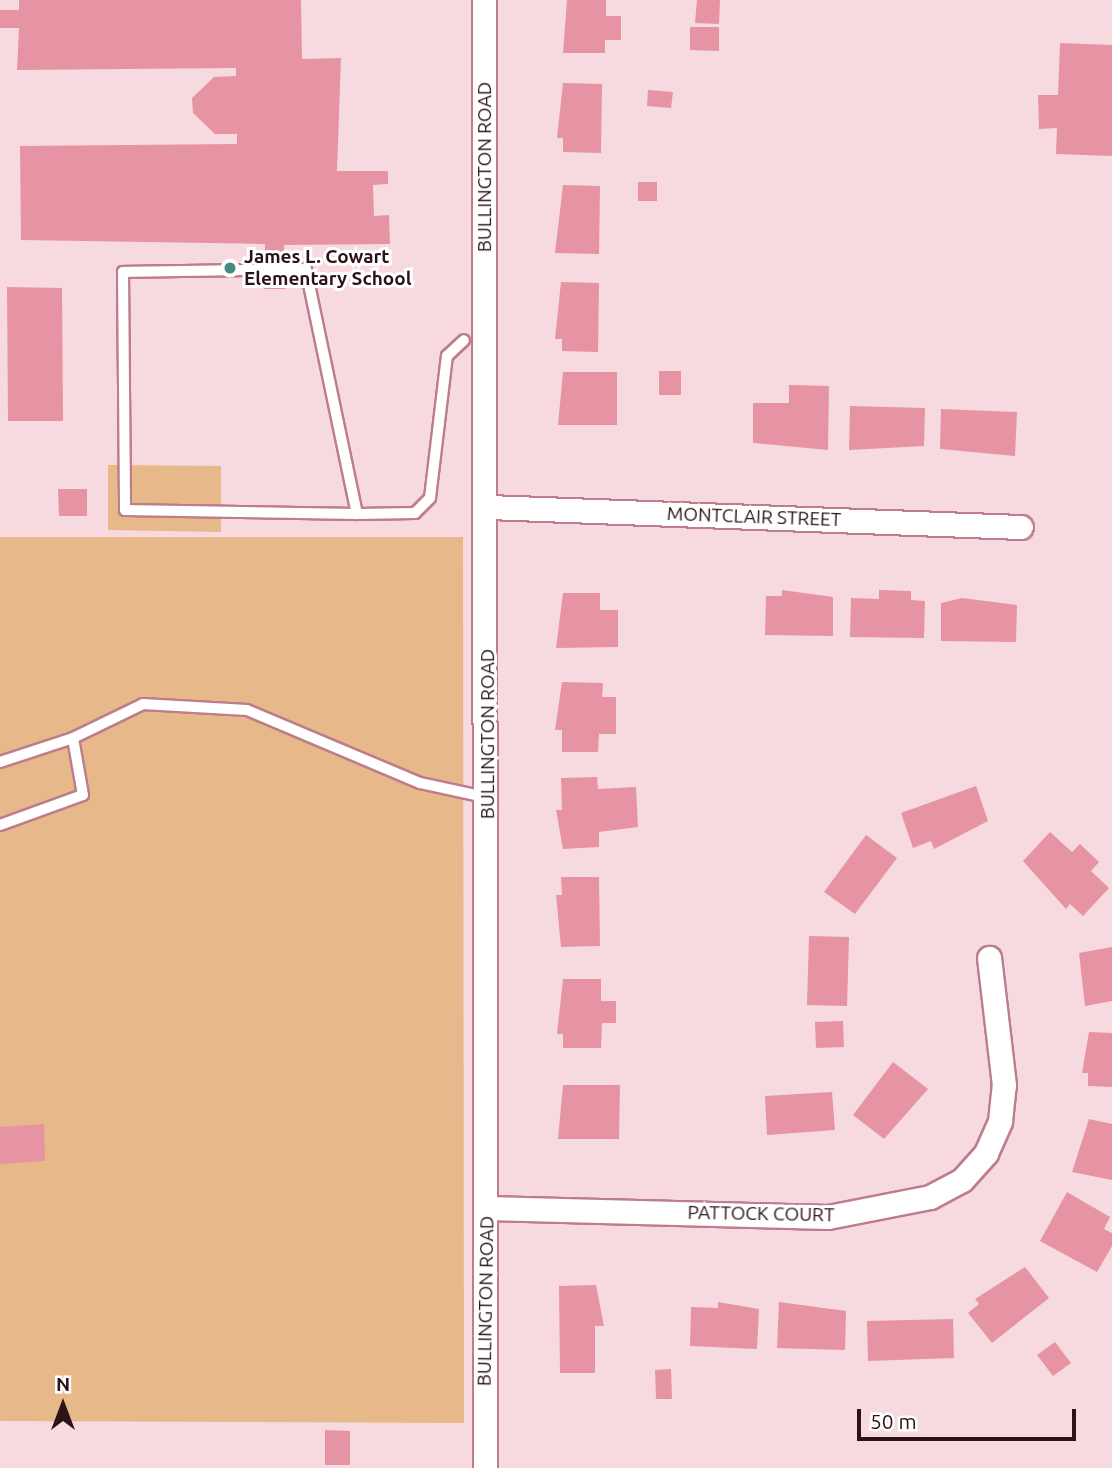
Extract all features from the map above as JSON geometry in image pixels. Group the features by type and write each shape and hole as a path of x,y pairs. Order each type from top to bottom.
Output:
{"street":[{"name":"BULLINGTON ROAD","path":"484,0 488,507 485,1468"},
{"name":"MONTCLAIR STREET","path":"488,507 1021,527"},
{"name":"PATTOCK COURT","path":"487,1208 828,1217 930,1197 961,1180 986,1153 999,1121 1003,1085 989,958"}],"lane":[{"path":"357,514 306,269 123,272 125,510 357,514 415,513 430,498 447,356 464,340"},
{"path":"0,762 73,738 143,704 247,710 420,783 488,798"},
{"path":"0,825 83,795 73,738"}],"shaded area":[{"path":"108,465 221,466 221,532 108,530"},
{"path":"0,537 463,537 464,1423 0,1421"}],"building":[{"name":"James L. Cowart Elementary School","path":"19,0 301,0 302,59 341,58 337,171 388,171 388,184 373,185 374,216 389,215 390,244 284,245 285,289 264,289 265,244 21,240 20,146 237,144 237,134 215,134 193,113 192,98 214,77 236,76 236,68 17,70 19,28 0,28 0,10 19,10"},
{"path":"567,0 606,0 606,16 621,16 621,40 605,40 605,53 563,53"},
{"path":"697,0 720,0 719,24 695,23"},
{"path":"690,27 719,27 719,51 690,50"},
{"path":"1060,43 1112,45 1112,156 1056,154 1057,128 1039,129 1038,95 1058,95"},
{"path":"563,83 602,84 601,153 563,152 563,138 557,138"},
{"path":"648,90 673,92 671,108 647,106"},
{"path":"638,182 657,182 657,201 638,201"},
{"path":"563,185 600,186 599,254 555,253"},
{"path":"561,282 599,283 598,352 562,351 562,339 555,339"},
{"path":"7,287 62,288 63,421 8,421"},
{"path":"659,371 681,371 681,395 659,395"},
{"path":"563,372 617,372 617,425 558,425"},
{"path":"789,385 829,386 828,450 753,443 753,403 789,403"},
{"path":"850,406 925,408 924,446 849,450"},
{"path":"941,409 1017,412 1015,456 940,449"},
{"path":"58,489 87,489 87,516 59,516"},
{"path":"782,590 833,597 833,636 765,635 766,596 782,596"},
{"path":"879,590 911,591 911,600 925,601 924,638 850,637 851,598 879,599"},
{"path":"563,593 600,593 600,610 618,610 618,647 556,648"},
{"path":"962,598 1017,605 1016,642 941,641 941,603"},
{"path":"562,682 603,683 602,697 616,697 616,734 599,734 598,752 562,752 562,730 555,730"},
{"path":"597,777 598,789 636,787 638,827 599,832 599,847 563,849 556,810 562,810 561,778"},
{"path":"976,786 988,821 934,849 931,841 913,848 901,813"},
{"path":"1050,832 1072,852 1080,844 1099,862 1091,871 1109,888 1083,916 1070,904 1066,909 1023,861"},
{"path":"866,835 897,858 855,914 824,892"},
{"path":"561,877 599,877 600,946 561,947 556,895 562,895"},
{"path":"809,936 849,937 847,1006 807,1005"},
{"path":"1112,947 1112,1001 1085,1006 1079,953"},
{"path":"563,979 601,979 601,1001 616,1001 616,1023 602,1023 601,1048 563,1048 563,1034 557,1034"},
{"path":"843,1021 844,1047 816,1048 815,1022"},
{"path":"1089,1032 1112,1033 1112,1087 1088,1086 1088,1073 1082,1073"},
{"path":"893,1062 928,1089 884,1139 853,1115"},
{"path":"563,1085 620,1085 619,1139 558,1139"},
{"path":"832,1092 835,1130 767,1135 765,1096"},
{"path":"1089,1119 1112,1124 1112,1180 1072,1172"},
{"path":"44,1124 45,1161 0,1164 0,1127"},
{"path":"1067,1192 1110,1217 1104,1229 1112,1233 1112,1246 1097,1272 1040,1241"},
{"path":"1025,1267 1049,1298 992,1343 968,1313 979,1304 975,1299"},
{"path":"596,1285 604,1326 595,1326 595,1373 560,1373 559,1286"},
{"path":"718,1302 759,1309 757,1349 690,1346 691,1307 718,1308"},
{"path":"779,1302 846,1311 845,1350 777,1348"},
{"path":"953,1319 954,1358 868,1361 867,1321"},
{"path":"1055,1342 1071,1363 1053,1376 1037,1355"},
{"path":"671,1369 672,1399 656,1399 655,1370"},
{"path":"325,1430 350,1431 350,1465 325,1465"}],"place":[{"name":"James L. Cowart Elementary School","path":"230,268"}]}
